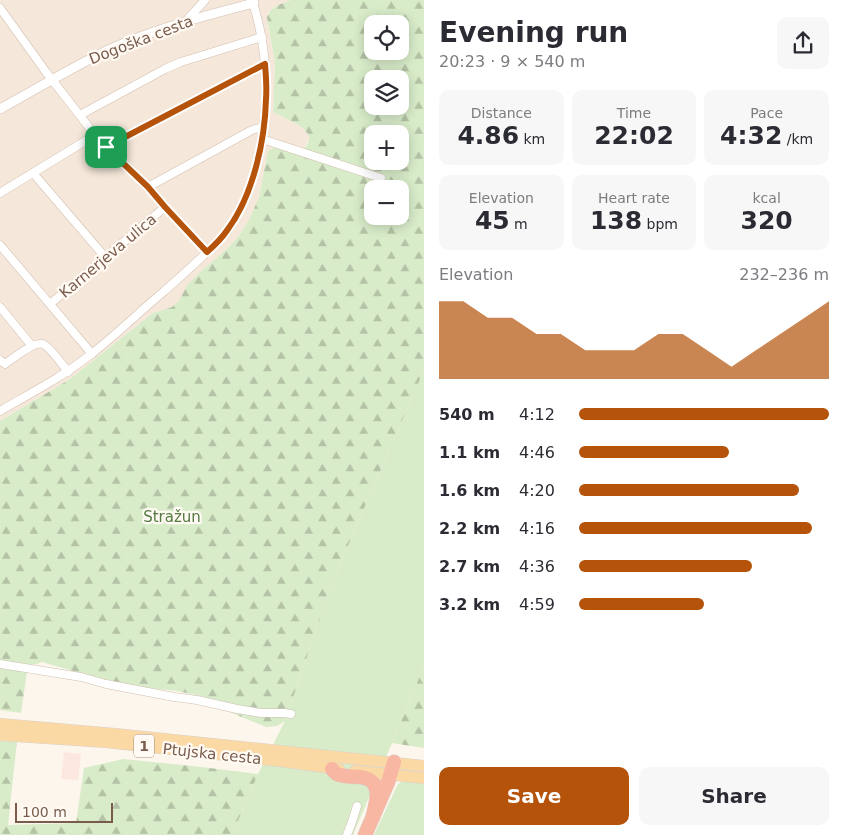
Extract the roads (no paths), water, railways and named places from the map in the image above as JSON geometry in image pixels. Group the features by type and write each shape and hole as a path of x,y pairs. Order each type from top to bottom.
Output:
{"highway":[{"path":"365,835 392,768"},
{"path":"332,769 338,775 360,777 374,784 376,800 373,816"}],"main road":[{"name":"Ptujska cesta","path":"0,724 274,751 392,768 424,778"},
{"name":"Ptujska cesta","path":"0,735 106,742 288,762 332,769 424,766"}],"street":[{"path":"187,20 204,0"},
{"path":"0,411 68,372 92,354 179,278 219,241 229,228 241,206 252,177 262,139 266,99 265,64 256,1"},
{"name":"Dogoška cesta","path":"0,109 109,50 187,20 256,1"},
{"path":"0,8 95,135 148,187 207,252"},
{"path":"80,115 181,62 262,37"},
{"path":"106,147 265,64"},
{"path":"148,187 252,130 263,126"},
{"path":"0,193 95,135"},
{"path":"262,139 381,178"},
{"path":"33,173 105,257"},
{"name":"Karnerjeva ulica","path":"50,304 165,207"},
{"path":"0,245 92,354"},
{"path":"0,307 32,346"},
{"path":"2,364 38,344 44,345 50,350 68,372"},
{"path":"0,664 81,677 106,684 261,713 291,714"},
{"path":"347,835 357,806"}],"park label":[{"name":"Stražun","path":"172,517"}]}
